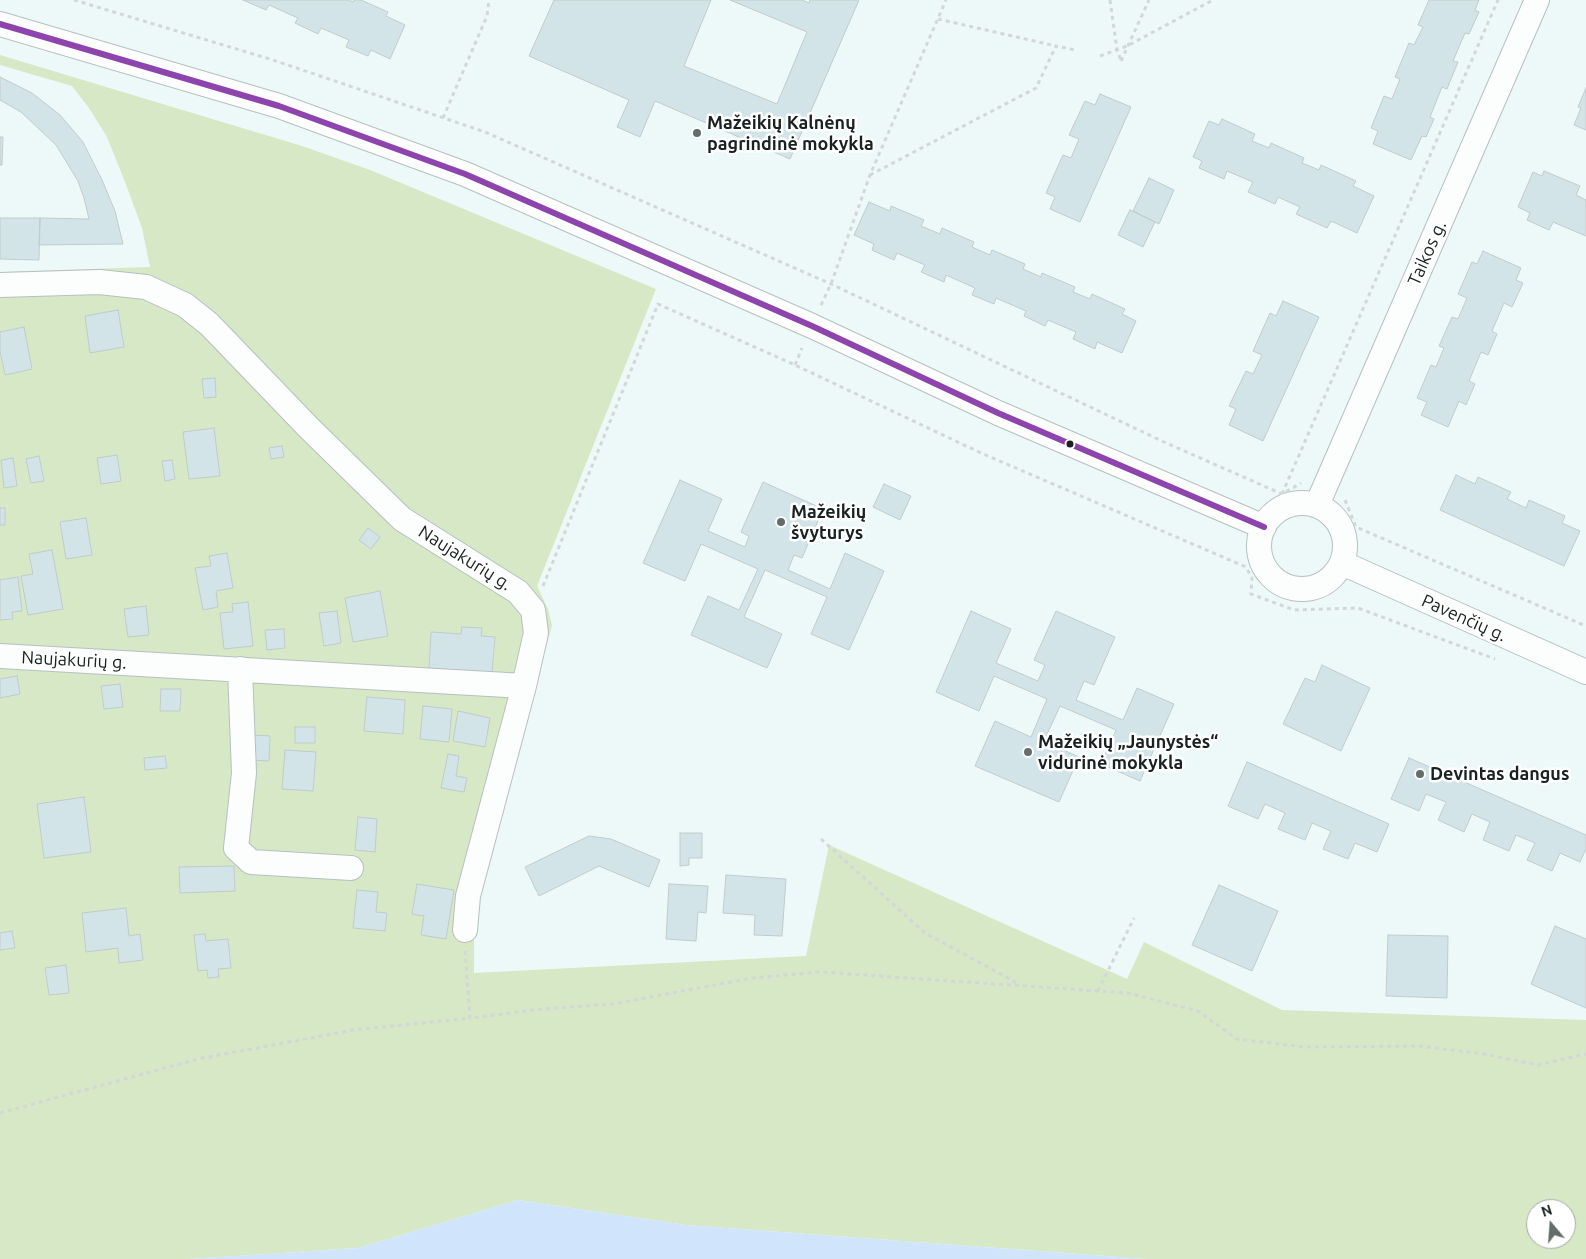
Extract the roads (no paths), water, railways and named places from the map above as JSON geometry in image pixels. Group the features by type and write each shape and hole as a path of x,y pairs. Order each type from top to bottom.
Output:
{"street":[{"name":"Taikos g.","path":"1317,505 1537,0"},
{"path":"0,24 279,106 465,174 812,326 998,413 1264,527"},
{"name":"Naujakurių g.","path":"0,285 99,282 146,287 185,305 209,324 308,427 402,519 518,592 533,610 536,633 524,686 0,656"},
{"path":"1304,503 1317,505 1327,510 1336,518 1342,529 1345,540 1345,552 1342,563 1336,574 1327,582 1316,587 1293,588 1271,576 1264,565 1260,552 1260,539 1270,516 1280,508 1304,503"},
{"name":"Pavenčių g.","path":"1342,563 1586,672"},
{"path":"240,669 244,773 236,848 251,862 351,868"},
{"path":"465,930 468,896 524,686"}],"water":[{"path":"518,1200 686,1225 1146,1259 189,1259 358,1248"}],"place":[{"name":"Mažeikių Kalnėnų pagrindinė mokykla","path":"697,133"},
{"name":"Mažeikių švyturys","path":"781,522"},
{"name":"Mažeikių „Jaunystės“ vidurinė mokykla","path":"1028,752"},
{"name":"Devintas dangus","path":"1420,774"}]}
